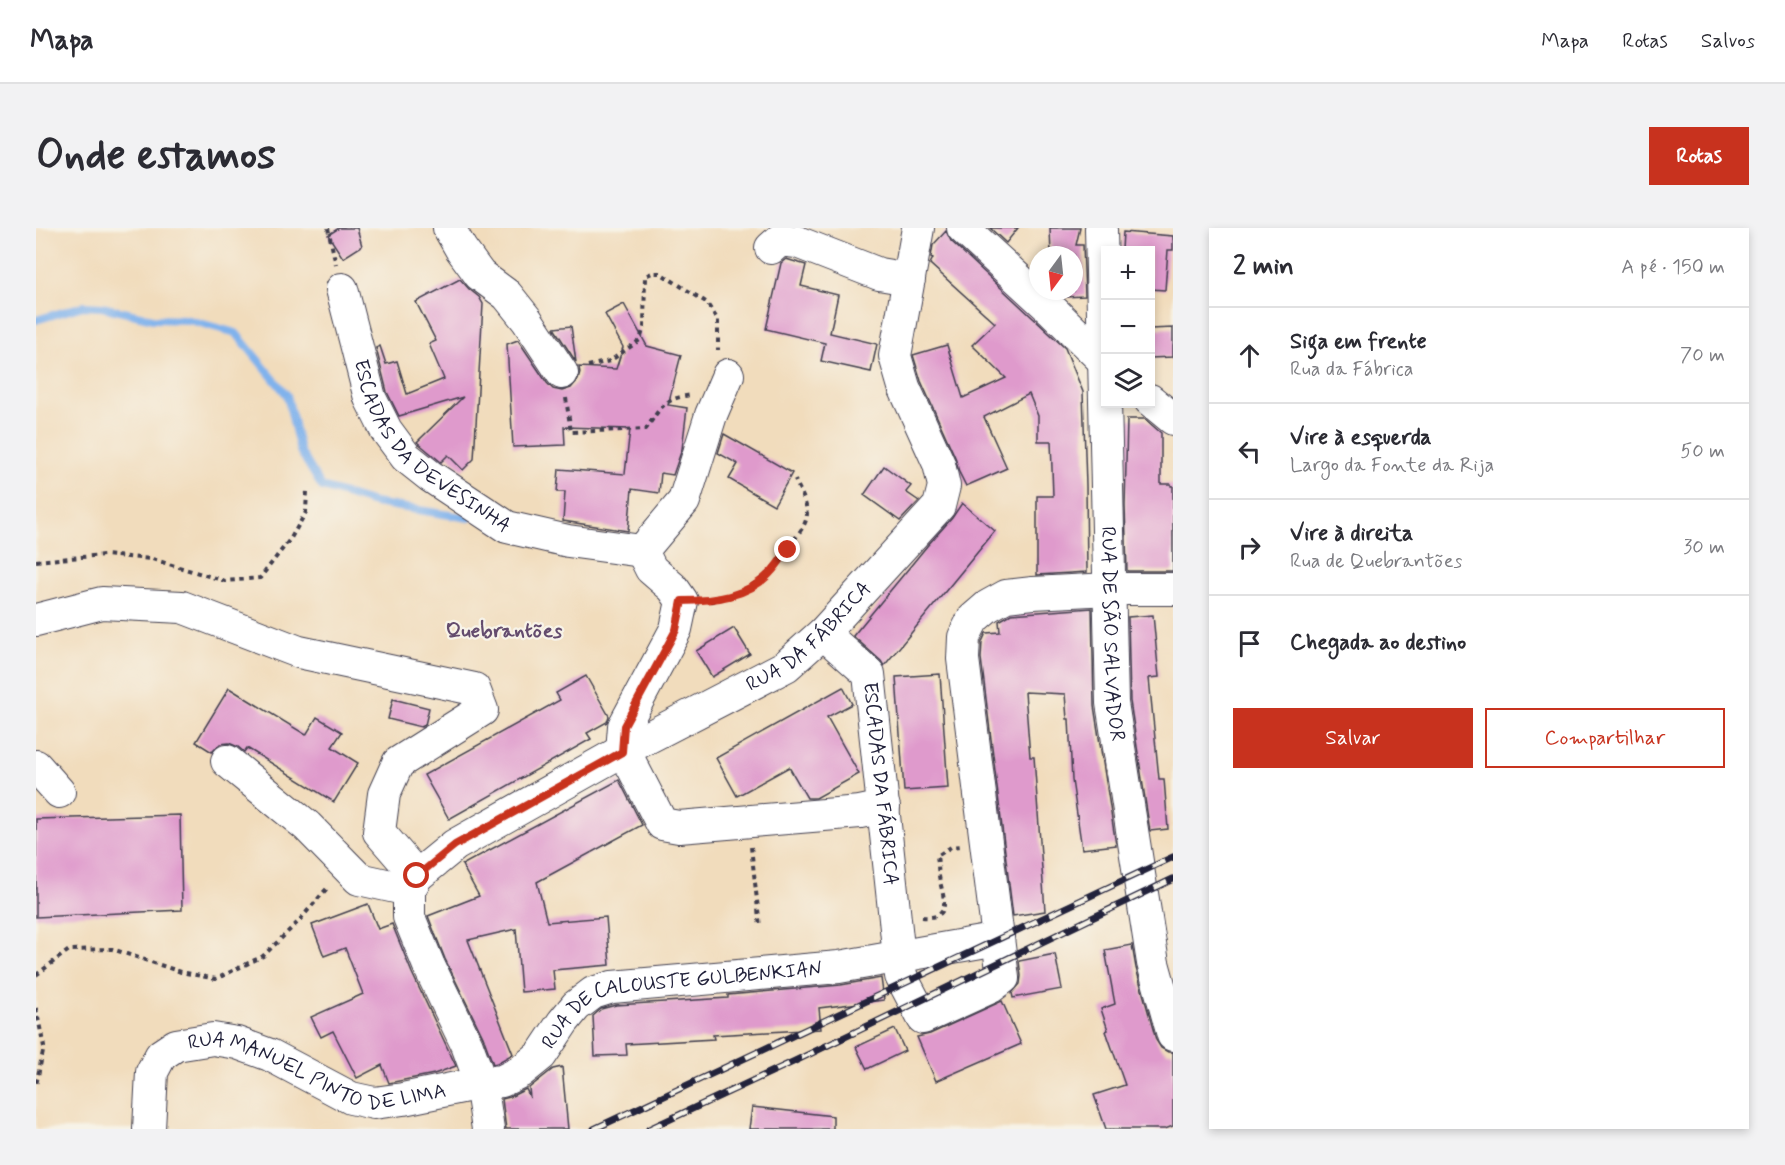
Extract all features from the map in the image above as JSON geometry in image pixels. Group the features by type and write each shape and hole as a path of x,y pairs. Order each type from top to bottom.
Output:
{"street":[{"path":"449,228 480,275 507,295 527,320 562,373"},
{"name":"RUA DA FÁBRICA","path":"413,883 455,845 622,752 786,666 823,633 939,506 944,486 939,464 904,387 895,356 918,228"},
{"path":"963,228 1101,358"},
{"name":"RUA DE SÃO SALVADOR","path":"1101,228 1105,354"},
{"path":"771,248 780,240 797,242 879,274 909,279"},
{"name":"ESCADAS DA DEVESINHA","path":"342,289 370,398 386,430 406,457 430,476 507,527 568,541 642,551"},
{"path":"728,375 711,415 684,501 642,551 651,569 673,588 682,601 676,630 624,726 622,752 632,766 662,824 679,827 860,812 884,807"},
{"path":"1155,404 1173,419"},
{"name":"RUA DE SÃO SALVADOR","path":"1106,408 1112,703 1163,961 1173,1035"},
{"path":"900,956 901,976 923,1018 992,987 1003,978 963,659 964,637 973,619 988,606 1006,596 1110,589 1173,589"},
{"path":"36,620 102,603 182,608 299,652 474,689 482,710 398,763 384,794 379,832 413,883 409,917 429,966 467,1045 481,1083 488,1129"},
{"name":"ESCADAS DA FÁBRICA","path":"823,633 869,674 900,956"},
{"path":"227,761 307,826 359,879 413,883"},
{"path":"36,766 59,792"},
{"name":"RUA DE CALOUSTE GULBENKIAN","path":"481,1083 502,1081 520,1072 541,1055 576,1006 593,993 612,987 839,967 998,939"},
{"name":"RUA MANUEL PINTO DE LIMA","path":"149,1129 152,1072 161,1055 176,1045 197,1040 213,1039 237,1043 270,1055 351,1098 374,1103 481,1083"}],"path":[{"path":"328,228 342,289"},
{"path":"692,395 676,397 661,405 646,429 571,432 562,373 610,361 640,340 644,327 645,276 660,273 706,302 718,320 718,351 728,375"},
{"path":"682,601 726,598 752,586 769,574 788,550 807,519 805,503 795,480"},
{"path":"36,561 104,555 152,559 225,581 260,578 291,538 306,512 307,490"},
{"path":"895,915 933,918 942,912 945,901 937,856 951,847 986,843"},
{"path":"753,870 760,927"},
{"path":"36,975 69,950 112,949 181,972 216,979 263,956 297,923 331,883 359,879"},
{"path":"36,1008 44,1047 36,1085"}],"building":[{"path":"339,228 357,228 362,246 343,258 328,235"},
{"path":"990,228 1018,228 1006,243"},
{"path":"1050,228 1080,228 1076,245 1083,245 1085,296 1083,296 1083,246 1051,246"},
{"path":"946,231 951,241 1065,348 1083,392 1087,572 1037,575 1037,496 1053,496 1051,441 1038,441 1038,416 1029,394 984,417 1007,468 966,486 921,381 913,355 947,345 963,398 1006,378 972,345 995,323 930,264 933,258 931,257 933,245"},
{"path":"1123,232 1173,236 1173,250 1168,250 1165,290 1155,289 1155,246 1122,246"},
{"path":"786,259 806,265 801,286 838,295 830,333 877,344 871,372 821,361 825,343 766,329 781,263"},
{"path":"460,279 483,304 474,459 463,470 448,455 441,462 417,442 463,397 399,416 387,392 376,348 380,346 386,364 397,361 407,394 444,379 429,344 436,341 416,302"},
{"path":"624,304 647,346 681,355 668,405 687,408 682,449 673,475 661,473 659,493 632,489 628,531 563,521 565,492 557,492 559,469 625,474 630,429 564,427 565,445 513,447 507,344 518,340 553,389 562,391 571,388 578,380 579,367 616,369 623,347 605,314"},
{"path":"571,326 576,362 554,328"},
{"path":"1173,328 1173,357 1155,358 1155,329"},
{"path":"1127,419 1145,419 1161,433 1161,484 1173,486 1173,571 1127,571 1125,506"},
{"path":"724,434 792,473 774,505 729,479 738,464 718,453"},
{"path":"884,466 911,486 906,492 919,501 900,521 864,495"},
{"path":"962,503 995,531 884,666 853,636"},
{"path":"1092,608 1094,706 1116,845 1082,849 1072,780 1069,719 1067,719 1065,694 1025,692 1030,757 1034,757 1045,911 1013,916 981,658 982,642 986,633 1000,632 999,621 1011,614"},
{"path":"1153,615 1159,677 1149,678 1159,779 1164,779 1168,829 1150,831 1130,701 1128,617"},
{"path":"734,628 750,654 712,677 696,651"},
{"path":"940,674 948,788 904,791 896,677"},
{"path":"586,676 609,716 607,722 587,733 591,739 449,819 424,775 560,700 556,693"},
{"path":"843,687 852,704 827,717 859,774 816,798 807,798 789,767 737,796 716,758"},
{"path":"229,688 306,735 317,717 342,732 332,747 358,763 334,802 247,748 244,752 229,743 220,744 212,752 196,742"},
{"path":"393,699 429,708 425,725 421,727 388,719"},
{"path":"619,780 642,825 537,882 547,922 606,917 610,965 553,970 555,989 521,992 516,929 468,940 513,1054 493,1064 428,916 479,896 462,865"},
{"path":"180,815 182,910 36,917 36,819"},
{"path":"368,904 378,929 392,924 412,973 456,1066 434,1074 389,1083 382,1065 357,1078 333,1031 321,1037 311,1017 363,994 345,948 324,956 312,925"},
{"path":"1132,945 1156,1040 1161,1048 1173,1052 1173,1126 1165,1129 1106,1129 1094,1095 1125,1085 1106,1031 1108,1030 1101,1009 1115,1004 1105,950"},
{"path":"1055,954 1062,989 1013,998 1012,993 1020,984 1019,961"},
{"path":"881,978 884,1000 819,1008 821,1029 713,1035 714,1039 626,1044 627,1055 595,1056 593,1016 601,1009 616,1005 728,998 728,995 841,985"},
{"path":"1002,1001 1021,1044 936,1081 917,1037 930,1034"},
{"path":"895,1029 905,1051 867,1069 856,1047"},
{"path":"562,1067 568,1129 506,1129 502,1099 526,1089 530,1098 529,1088 553,1069"},
{"path":"752,1107 833,1116 833,1129 749,1129"}],"waterway":[{"path":"36,320 83,306 102,307 153,319 189,320 236,333 287,395 300,451 322,487 374,503 469,518"}],"railway":[{"path":"594,1129 1173,857"},
{"path":"649,1129 1173,879"}],"district":[{"name":"Quebrantões","path":"504,631"}],"route":[{"path":"417,876 455,845 622,752 624,726 676,630 682,601 726,598 752,586 769,574 788,550"}]}
